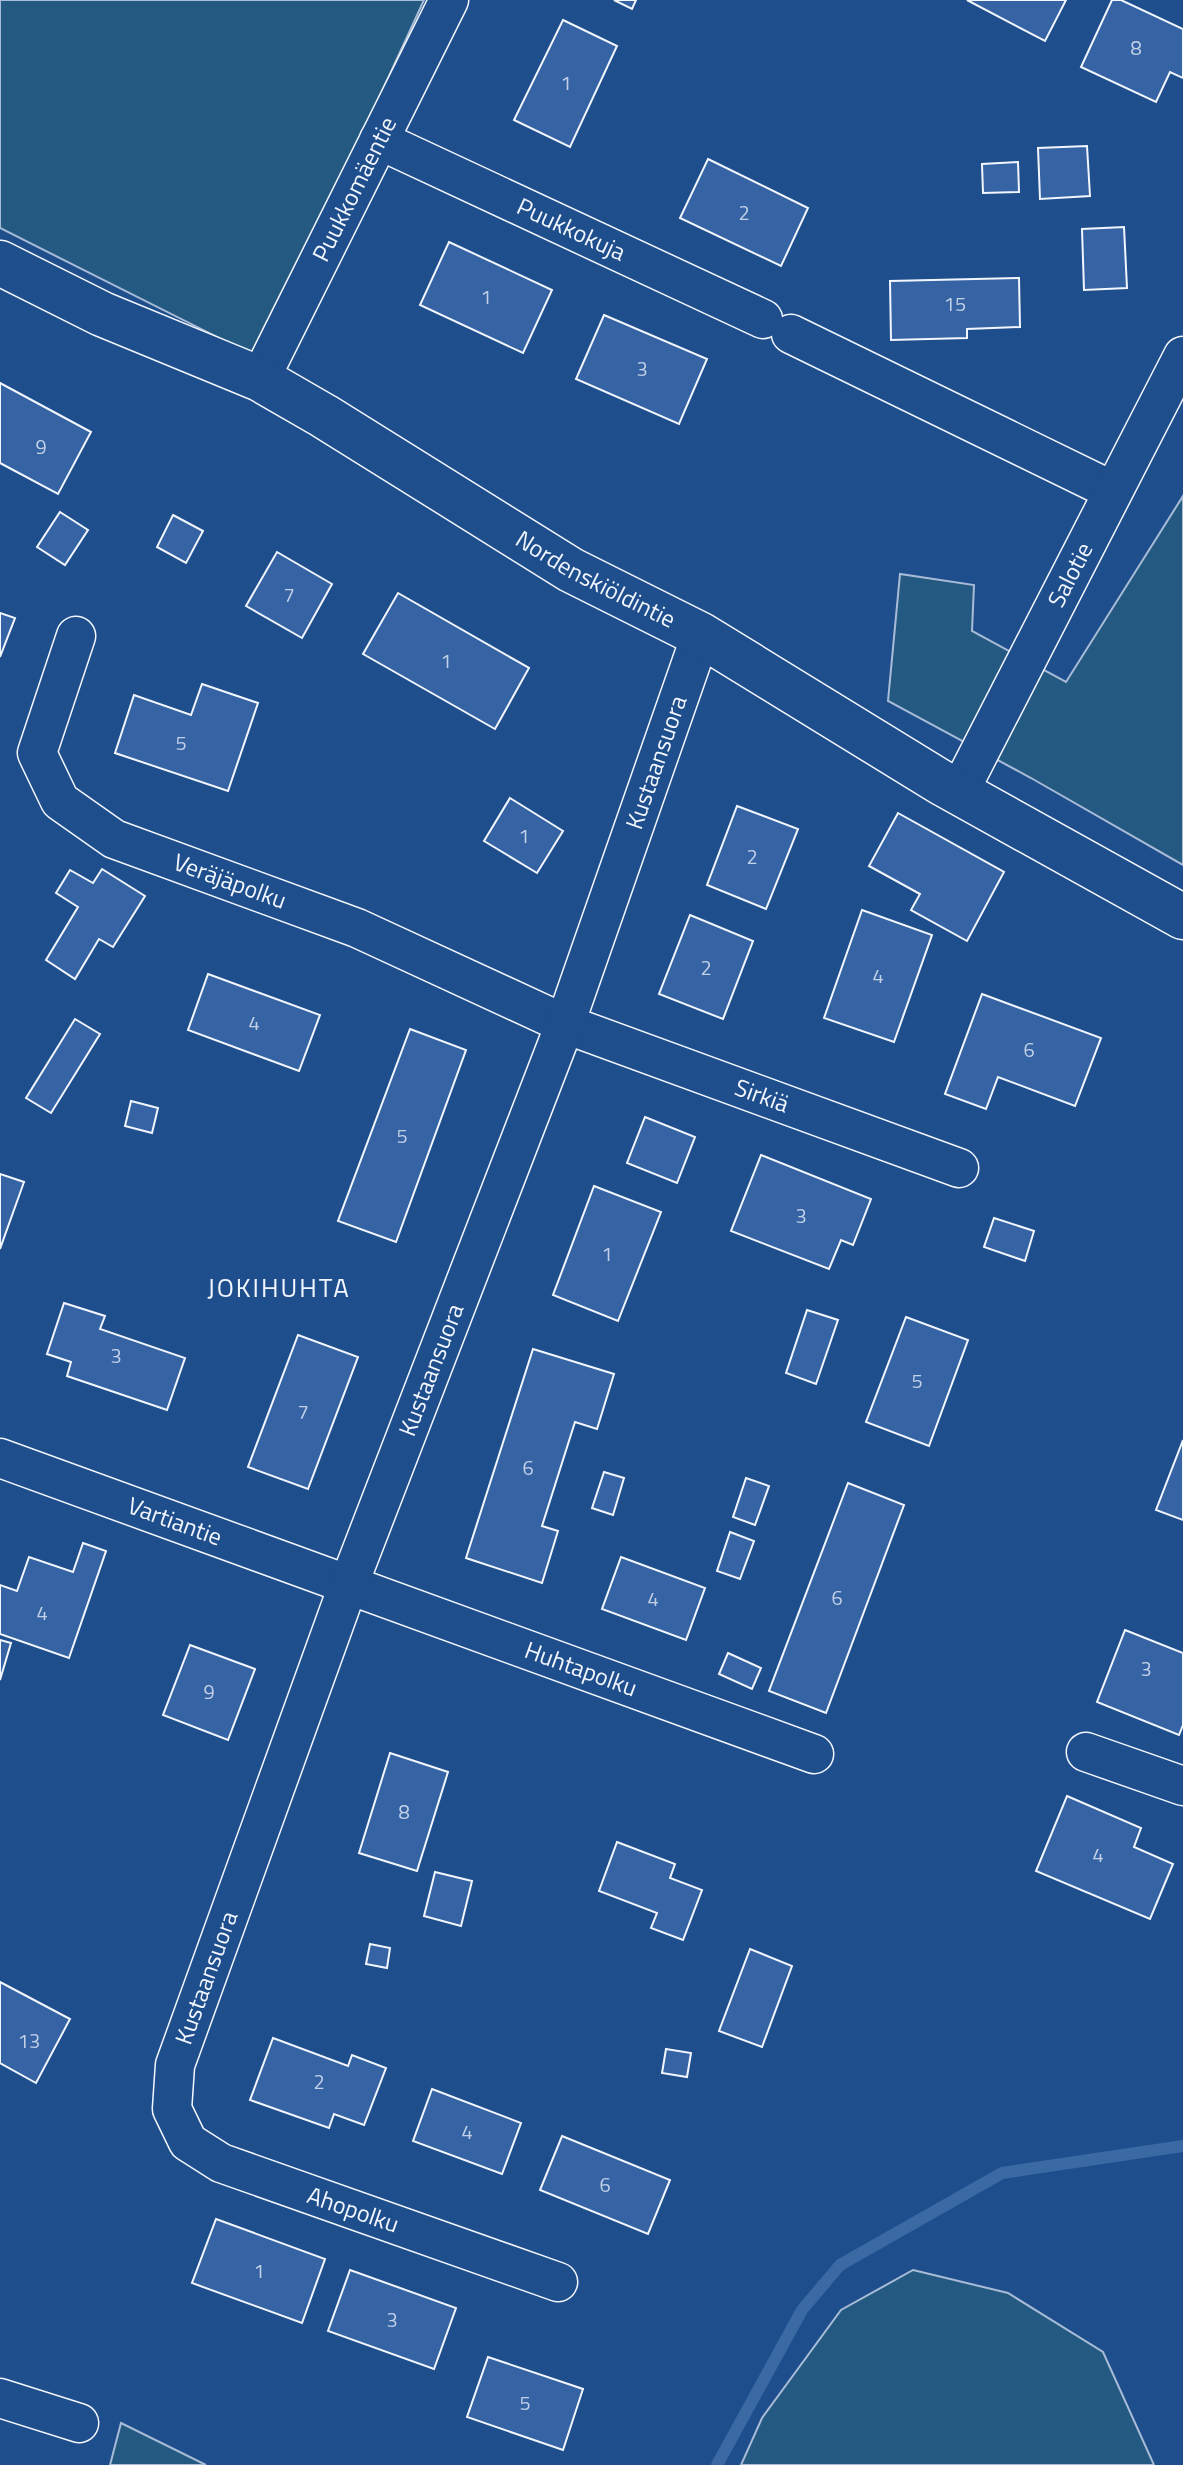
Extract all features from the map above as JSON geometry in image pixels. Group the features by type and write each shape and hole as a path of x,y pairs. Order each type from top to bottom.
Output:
{"main road":[{"name":"Nordenskiöldintie","path":"0,263 102,314 260,379 571,570 701,635 959,792 1183,917"}],"street":[{"name":"Puukkomäentie","path":"260,379 449,0"},
{"name":"Puukkokuja","path":"379,140 777,327 1113,491"},
{"name":"Salotie","path":"959,792 1183,356"},
{"name":"Kustaansuora","path":"172,2109 175,2065 348,1586 565,1024 701,635"},
{"name":"Veräjäpolku","path":"76,636 37,753 60,801 114,839 357,928 565,1024"},
{"name":"Sirkiä","path":"565,1024 959,1168"},
{"name":"Vartiantie","path":"0,1458 348,1586"},
{"name":"Huhtapolku","path":"348,1586 814,1754"},
{"path":"1086,1752 1183,1786"},
{"name":"Ahopolku","path":"172,2109 188,2142 221,2163 558,2282"},
{"path":"0,2398 79,2423"}],"shaded area":[{"path":"0,0 424,0 259,358 0,228"},
{"path":"1183,496 1183,865 888,701 900,574 974,585 972,631 1066,682"},
{"path":"913,2270 1008,2293 1103,2352 1154,2465 741,2465 762,2418 841,2310"},
{"path":"121,2423 206,2465 110,2465"}],"building":[{"path":"614,0 636,0 632,9"},
{"path":"967,0 1066,0 1045,41"},
{"path":"1112,0 1121,0 1183,29 1183,78 1170,72 1156,102 1081,67"},
{"path":"563,20 617,46 570,147 514,120"},
{"path":"1087,146 1090,196 1040,199 1038,148"},
{"path":"708,159 808,208 781,266 680,218"},
{"path":"1018,162 1019,192 983,193 982,164"},
{"path":"1124,227 1127,288 1084,290 1082,229"},
{"path":"449,242 552,290 523,353 420,305"},
{"path":"1019,278 1020,327 967,329 967,338 891,340 890,281"},
{"path":"604,315 707,359 679,424 576,379"},
{"path":"0,383 91,432 58,494 0,463"},
{"path":"60,512 88,530 65,565 37,547"},
{"path":"173,515 203,531 186,563 157,547"},
{"path":"277,552 332,584 302,638 246,606"},
{"path":"398,593 529,668 495,729 363,654"},
{"path":"0,613 15,618 0,657"},
{"path":"202,684 258,703 228,791 115,753 134,695 191,715"},
{"path":"510,798 563,831 537,873 484,841"},
{"path":"737,806 798,829 766,909 707,885"},
{"path":"898,813 1004,872 967,941 911,910 920,894 869,866"},
{"path":"102,869 145,896 113,947 99,939 75,979 46,960 78,907 56,893 70,870 93,883"},
{"path":"862,910 932,935 894,1042 824,1018"},
{"path":"690,915 753,941 723,1019 659,994"},
{"path":"208,974 320,1015 299,1071 188,1030"},
{"path":"982,994 1101,1038 1075,1106 998,1077 986,1109 945,1094"},
{"path":"75,1019 100,1034 51,1113 26,1098"},
{"path":"410,1029 466,1050 396,1242 338,1221"},
{"path":"131,1101 158,1108 152,1133 125,1126"},
{"path":"645,1117 695,1137 677,1183 627,1163"},
{"path":"761,1155 871,1199 853,1245 841,1240 829,1269 731,1231"},
{"path":"0,1174 24,1182 0,1249"},
{"path":"594,1186 661,1212 618,1321 553,1295"},
{"path":"994,1218 1034,1231 1025,1261 984,1247"},
{"path":"64,1303 105,1316 100,1329 185,1358 167,1410 67,1376 71,1362 47,1354"},
{"path":"807,1310 838,1320 816,1384 786,1373"},
{"path":"906,1317 968,1340 929,1446 866,1422"},
{"path":"298,1335 358,1357 308,1489 248,1467"},
{"path":"533,1349 614,1374 597,1429 575,1422 542,1526 558,1531 542,1583 466,1558"},
{"path":"1183,1440 1183,1520 1156,1510"},
{"path":"604,1472 624,1478 613,1515 592,1508"},
{"path":"746,1478 769,1486 755,1525 733,1517"},
{"path":"848,1483 904,1505 826,1713 769,1691"},
{"path":"730,1532 754,1541 740,1579 717,1571"},
{"path":"83,1543 106,1551 69,1658 0,1634 0,1585 17,1591 29,1557 73,1572"},
{"path":"621,1557 705,1588 686,1640 602,1609"},
{"path":"1125,1630 1183,1653 1183,1725 1179,1735 1097,1702"},
{"path":"0,1640 11,1643 0,1680"},
{"path":"190,1645 255,1669 228,1740 163,1715"},
{"path":"728,1653 761,1668 752,1689 719,1674"},
{"path":"390,1753 448,1772 417,1871 359,1853"},
{"path":"1067,1796 1141,1828 1134,1847 1173,1864 1150,1919 1036,1871"},
{"path":"617,1842 675,1864 670,1878 702,1890 683,1940 651,1928 657,1913 599,1891"},
{"path":"435,1872 472,1881 461,1926 424,1916"},
{"path":"370,1944 390,1948 387,1968 366,1964"},
{"path":"750,1949 792,1966 762,2047 719,2031"},
{"path":"0,1982 70,2019 36,2083 0,2063"},
{"path":"273,2038 348,2066 352,2055 386,2068 364,2125 334,2114 329,2128 250,2100"},
{"path":"666,2049 691,2053 687,2077 662,2073"},
{"path":"432,2089 521,2123 502,2174 413,2141"},
{"path":"562,2136 670,2180 648,2234 540,2190"},
{"path":"216,2219 325,2259 302,2323 192,2283"},
{"path":"350,2270 456,2308 434,2369 328,2331"},
{"path":"488,2357 583,2389 563,2450 467,2417"}],"waterway":[{"path":"717,2465 802,2310 840,2265 1002,2173 1183,2146"}],"district":[{"name":"JOKIHUHTA","path":"279,1288"}]}
